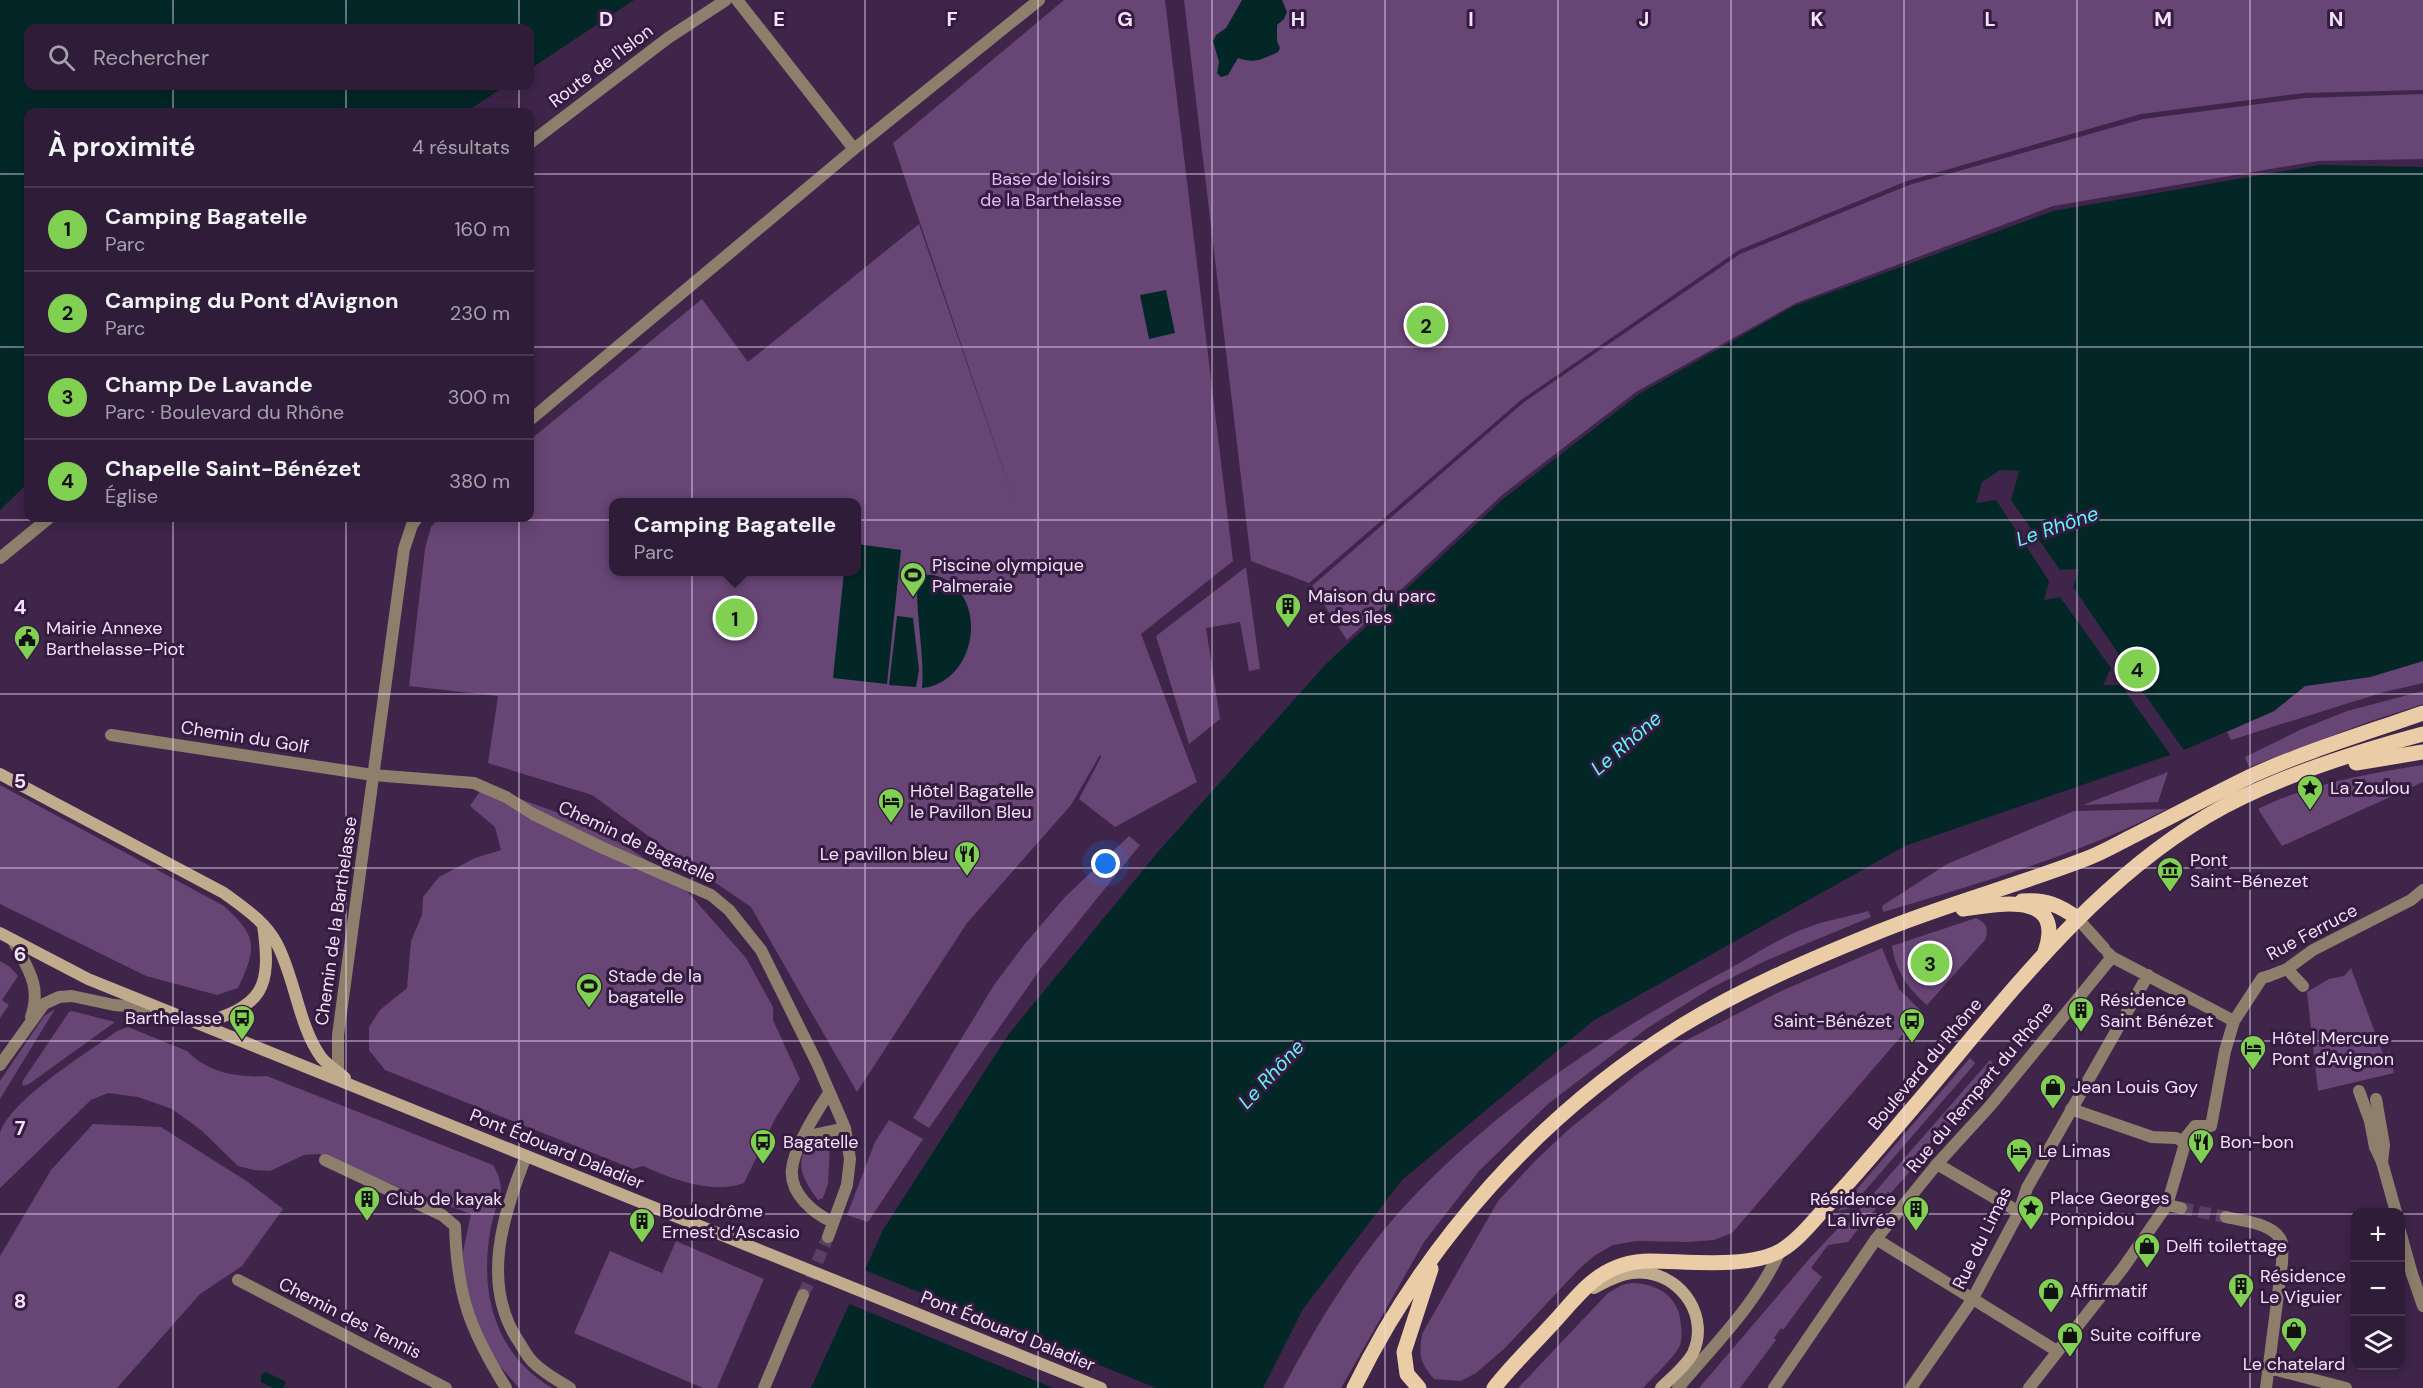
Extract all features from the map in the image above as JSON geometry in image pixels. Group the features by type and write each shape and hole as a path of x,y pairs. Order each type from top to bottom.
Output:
{"main road":[{"path":"1354,1388 1374,1347 1399,1305 1504,1169 1547,1126 1627,1064 1677,1029 1791,968 1882,930 2092,857 2256,774 2423,713"},
{"path":"2306,772 2423,734"},
{"path":"2306,772 2423,752"},
{"name":"Boulevard du Rhône","path":"1780,1251 1809,1226 1870,1159 2045,952 2078,918 2143,861 2204,818 2236,800 2306,772"},
{"path":"0,774 224,893 255,915 277,942 315,1045 322,1057 351,1084"},
{"path":"1934,912 2043,900 2054,903 2078,918"},
{"path":"2010,902 2027,905 2042,915 2049,930 2049,941 2045,952"},
{"path":"200,1024 239,1011 265,980 268,956 263,924"},
{"name":"Pont Édouard Daladier","path":"0,933 88,979 1101,1388"},
{"path":"1492,1387 1577,1297 1598,1277 1616,1267 1635,1262 1694,1263 1743,1260 1780,1251"},
{"path":"1419,1388 1407,1374 1404,1352 1438,1252"},
{"path":"1577,1297 1609,1279 1646,1272 1663,1276 1683,1291 1695,1312 1699,1327 1696,1342 1692,1355 1661,1388"}],"street":[{"name":"Route de l'Islon","path":"534,140 668,38 726,0"},
{"path":"737,0 854,149"},
{"path":"534,417 854,149 1039,0"},
{"path":"0,558 44,522"},
{"name":"Chemin de la Barthelasse","path":"338,1072 338,1035 404,549 414,522"},
{"name":"Chemin du Golf","path":"111,735 373,775"},
{"name":"Chemin de Bagatelle","path":"373,775 474,783 506,797 533,814 603,848 711,896 729,910 761,950 817,1063 845,1128 849,1159 847,1185 828,1237"},
{"name":"Rue Ferruce","path":"2183,1141 2195,1126 2211,1126 2225,1051 2234,1021 2262,978 2287,969 2313,950 2412,900 2423,890"},
{"path":"2078,918 2108,953 2234,1021"},
{"path":"13,940 32,974 35,988 35,1007 30,1021"},
{"name":"Rue du Rempart du Rhône","path":"1774,1388 1876,1239 1937,1164 1990,1106 2108,953"},
{"path":"2287,969 2303,986"},
{"name":"Rue du Limas","path":"1911,1388 1972,1300 2019,1212 2027,1188 2148,975"},
{"path":"0,1065 44,1004 59,997 68,996 114,1005 163,1008"},
{"path":"2359,1090 2395,1208"},
{"path":"829,1093 815,1113 795,1156 791,1171 794,1185 804,1201 823,1218 833,1222"},
{"path":"2376,1099 2384,1145 2382,1162"},
{"path":"2029,1388 2123,1268 2167,1205 2184,1148 2183,1141 2176,1138 2152,1137 2071,1109"},
{"path":"802,1143 813,1135 845,1128"},
{"path":"526,1156 502,1225 498,1286 501,1302 514,1334 532,1361 570,1388"},
{"path":"325,1160 442,1215 455,1226 459,1280 465,1306 481,1347 506,1388"},
{"path":"1937,1164 2019,1212"},
{"path":"2167,1205 2181,1208"},
{"path":"2226,1217 2262,1225 2276,1232 2282,1242 2282,1263 2266,1388"},
{"path":"1876,1239 2057,1351"},
{"path":"2405,1249 2423,1306"},
{"name":"Boulevard du Rhône","path":"1678,1388 1745,1307 1773,1268 1780,1251"},
{"name":"Chemin des Tennis","path":"238,1280 439,1386"},
{"path":"764,1388 803,1295"},
{"path":"2269,1368 2346,1388"}],"green space":[{"name":"Base de loisirs de la Barthelasse","path":"1064,0 1165,0 1233,561 1141,634 1197,782 1115,827 1079,799 1100,755 1071,805 967,923 857,1092 751,907 592,795 488,763 498,696 409,686 425,549 431,527 435,522 534,522 534,437 702,299 748,362 919,224 1015,504 893,143"},
{"path":"1184,0 2423,0 2423,90 2304,93 2141,114 1907,181 1739,250 1521,400 1309,583 1251,561"},
{"path":"2423,94 2423,159 2318,161 2053,206 1796,303 1636,392 1502,495 1347,640 1312,586 1524,402 1740,254 1909,185 2143,119 2306,98"},
{"path":"1246,567 1260,669 1249,671 1240,622 1206,628 1220,719 1189,744 1156,636"},
{"path":"2423,661 2423,683 2384,692 2231,740 2227,732 2274,711 2305,686 2370,677"},
{"path":"2423,691 2423,704 2249,767 2245,757 2302,729 2347,711"},
{"path":"2423,765 2423,782 2282,846 2258,809 2317,787 2360,776"},
{"path":"2168,772 2158,802 2083,805"},
{"path":"0,785 224,906 243,926 251,943 249,962 238,988 217,995 146,976 0,904"},
{"path":"481,790 504,793 564,815 624,845 678,881 746,958 773,1007 773,1020 800,1079 775,1119 744,1183 732,1186 706,1186 679,1180 643,1166 633,1169 385,1070 369,1050 369,1027 380,1010 407,988 411,941 422,915 423,897 439,877 475,858 501,850 495,827 470,806"},
{"path":"2167,809 2063,855 1883,912 1882,906 1947,864 2074,811"},
{"path":"1129,836 1140,845 1041,968 929,1128 913,1118 994,985 1024,945 1065,897"},
{"path":"1868,911 1871,917 1765,961 1713,987 1646,1029 1548,1104 1479,1171 1424,1242 1341,1388 1283,1388 1336,1296 1383,1231 1435,1175 1512,1107 1638,1020 1776,942 1814,925"},
{"path":"1976,918 1986,927 1985,940 1927,1005 1904,979 1896,963 1892,946"},
{"path":"1882,948 1899,989 1922,1012 1732,1233 1714,1240 1637,1241 1613,1245 1594,1256 1579,1269 1505,1348 1476,1373 1461,1381 1434,1379 1421,1358 1422,1334 1498,1201 1535,1161 1568,1130 1636,1075 1683,1042 1781,991"},
{"path":"0,961 18,976 2,1000 9,1005 0,1018"},
{"path":"2351,968 2383,1054 2390,1052 2394,1073 2318,1091 2307,992 2329,979 2344,976"},
{"path":"55,1009 0,1099 0,1081 44,1016"},
{"path":"69,1012 115,1022 23,1086 22,1082"},
{"path":"128,1027 187,1051 214,1069 235,1075 267,1076 493,1165 498,1174 501,1189 493,1217 488,1251 489,1296 495,1318 516,1357 532,1374 552,1388 519,1388 493,1358 480,1333 464,1290 463,1252 471,1214 400,1188 319,1154 304,1155 270,1171 238,1166 201,1130 172,1109 138,1097 108,1093 91,1100 0,1188 0,1133 7,1120 34,1091 117,1031"},
{"path":"1970,1058 1975,1063 1973,1066 1850,1208 1838,1211"},
{"path":"1990,1060 1998,1069 1942,1136 1937,1135 1928,1146 1930,1148 1891,1193 1888,1192 1878,1202 1880,1204 1864,1222 1857,1214 1860,1209"},
{"path":"889,1120 923,1139 868,1222 847,1215 875,1142"},
{"path":"93,1124 161,1127 248,1182 283,1209 242,1266 200,1294 117,1388 0,1388 0,1256 51,1170"},
{"path":"814,1139 830,1143 828,1184 823,1198 818,1200 804,1177 801,1162 807,1147"},
{"path":"1845,1221 1859,1228 1848,1242 1828,1245 1811,1268 1822,1277 1783,1330 1781,1328 1774,1338 1776,1340 1740,1388 1699,1388 1810,1258"},
{"path":"676,1241 764,1279 717,1388 703,1388 574,1333 610,1251 662,1273"},
{"path":"1631,1283 1650,1286 1666,1294 1677,1307 1680,1316 1680,1345 1643,1388 1518,1388 1608,1293"}],"water":[{"path":"0,0 634,0 534,66 534,24 24,24 24,90 499,90 472,108 24,108 24,487 0,510"},
{"path":"1242,0 1282,0 1287,12 1284,19 1277,25 1277,41 1280,48 1278,52 1259,60 1249,61 1238,58 1228,75 1221,77 1217,73 1219,62 1213,41 1216,35 1226,28"},
{"name":"Le Rhône","path":"2319,165 2423,167 2423,661 2370,677 2305,686 2274,711 2184,750 1905,846 1593,1021 1402,1180 1303,1309 1263,1388 811,1388 883,1230 1008,1035 1157,853 1325,665 1503,499 1639,394 1794,306 2053,211"},
{"path":"1166,290 1175,333 1149,339 1140,295"},
{"path":"861,545 901,550 887,684 833,678 844,576 861,576"},
{"path":"918,574 937,576 954,586 965,600 970,618 970,637 965,655 955,671 941,682 922,688 923,674 917,602"},
{"path":"897,616 913,618 919,670 916,687 889,685"},
{"path":"266,1372 286,1382 283,1388 273,1388 261,1382 261,1375"}],"pier":[{"name":"Pont Saint-Bénezet","path":"2000,470 2019,471 2011,500 2060,570 2079,569 2073,587 2124,662 2137,655 2151,657 2148,672 2138,685 2186,753 2172,757 2121,685 2103,685 2111,668 2060,597 2044,600 2049,581 1996,500 1976,503 1982,482"},
{"path":"862,1269 1156,1388 1053,1388 847,1303"}],"tunnel":[{"path":"2181,1208 2226,1217"},
{"path":"803,1295 828,1237"}],"place":[{"name":"Camping du Pont d'Avignon","path":"1426,325"},
{"name":"Piscine olympique Palmeraie","path":"913,598"},
{"name":"Camping Bagatelle","path":"735,618"},
{"name":"Maison du parc et des îles","path":"1288,629"},
{"name":"Mairie Annexe Barthelasse-Piot","path":"27,661"},
{"name":"Chapelle Saint-Bénézet","path":"2137,669"},
{"name":"La Zoulou","path":"2310,811"},
{"name":"Hôtel Bagatelle le Pavillon Bleu","path":"891,824"},
{"name":"Le pavillon bleu","path":"967,877"},
{"name":"Pont Saint-Bénezet","path":"2170,893"},
{"name":"Champ De Lavande","path":"1930,963"},
{"name":"Stade de la bagatelle","path":"589,1009"},
{"name":"Résidence Saint Bénézet","path":"2081,1033"},
{"name":"Barthelasse","path":"242,1041"},
{"name":"Saint-Bénézet","path":"1912,1044"},
{"name":"Hôtel Mercure Pont d'Avignon","path":"2253,1071"},
{"name":"Jean Louis Goy","path":"2053,1110"},
{"name":"Bagatelle","path":"763,1165"},
{"name":"Bon-bon","path":"2201,1165"},
{"name":"Le Limas","path":"2019,1174"},
{"name":"Club de kayak","path":"367,1222"},
{"name":"Place Georges Pompidou","path":"2031,1231"},
{"name":"Résidence La livrée","path":"1916,1232"},
{"name":"Boulodrôme Ernest d’Ascasio","path":"642,1244"},
{"name":"Delfi toilettage","path":"2147,1269"},
{"name":"Résidence Le Viguier","path":"2241,1309"},
{"name":"Affirmatif","path":"2051,1314"},
{"name":"Le chatelard","path":"2294,1353"},
{"name":"Suite coiffure","path":"2070,1358"}]}
